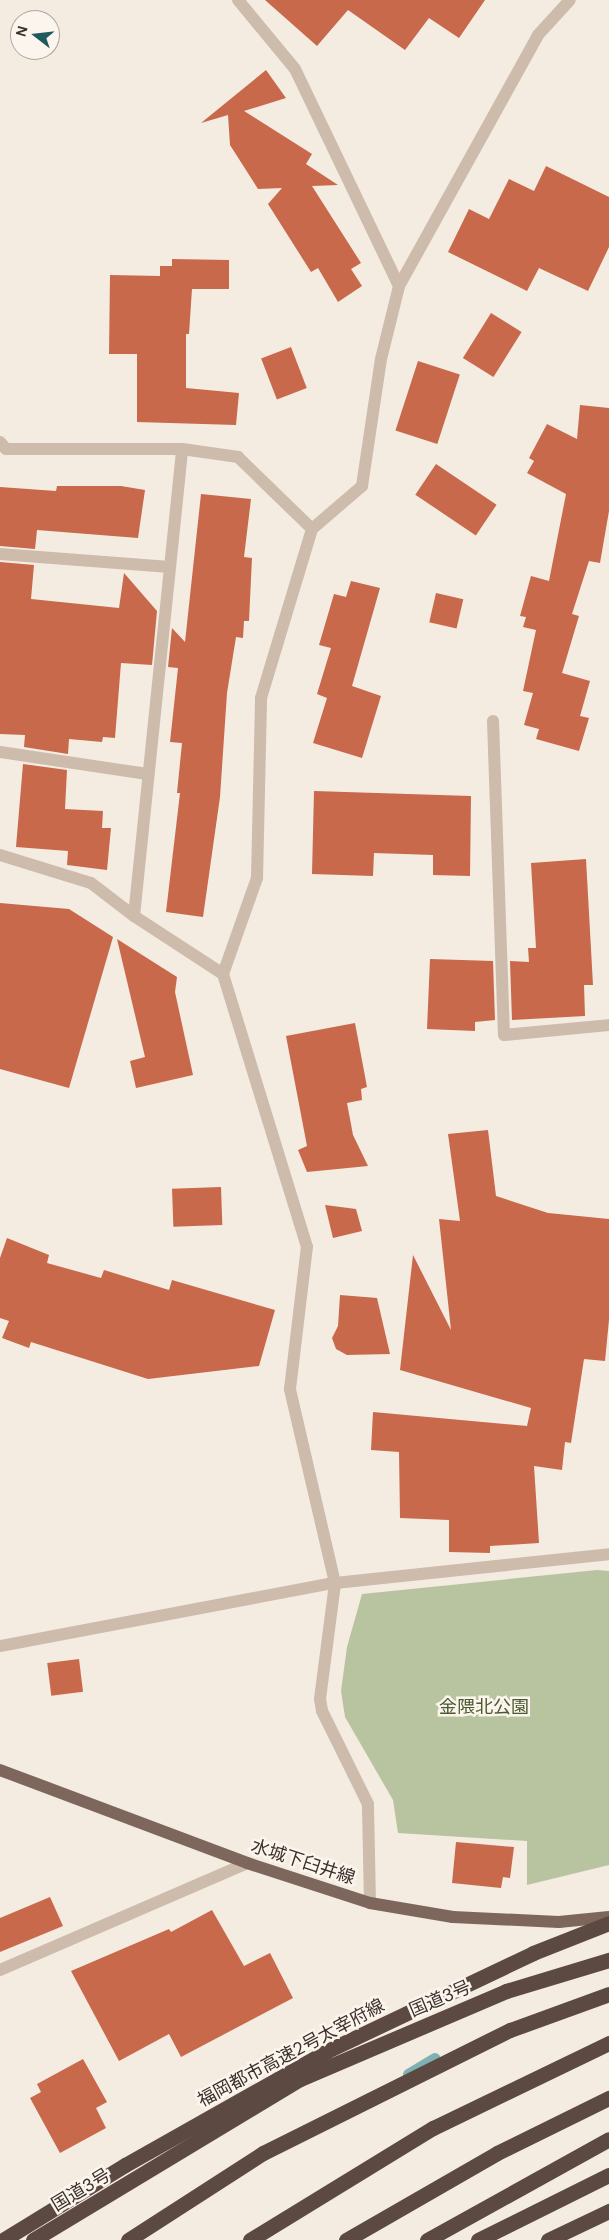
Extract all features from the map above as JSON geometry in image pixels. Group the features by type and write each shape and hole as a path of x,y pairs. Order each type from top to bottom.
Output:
{"highway":[{"name":"福岡都市高速2号太宰府線","path":"4,2240 126,2165 326,2051 533,1953 609,1923"},
{"name":"国道3号","path":"33,2240 300,2079 506,1991 609,1960"},
{"path":"128,2240 263,2153 510,2030 609,1994"},
{"path":"250,2240 433,2128 609,2043"},
{"path":"346,2240 497,2153 609,2098"},
{"path":"427,2240 609,2139"},
{"path":"478,2240 609,2175"},
{"path":"548,2240 609,2211"}],"main road":[{"name":"水城下臼井線","path":"0,1770 247,1863 370,1903 453,1917 559,1922 609,1918"}],"street":[{"path":"238,0 294,69 399,286"},
{"path":"370,1903 368,1804 322,1711 320,1699 335,1583 290,1389 307,1247 223,974 257,878 261,698 312,530 362,486 381,359 399,286 538,35 570,0"},
{"path":"2,449 182,449 238,457 312,530"},
{"path":"134,916 182,449"},
{"path":"0,554 170,567"},
{"path":"493,721 504,1035 609,1025"},
{"path":"0,752 148,774"},
{"path":"0,855 91,883 134,916 223,974"},
{"path":"0,1646 335,1583 609,1554"},
{"path":"0,1970 247,1863"}],"green space":[{"name":"金隈北公園","path":"597,1570 609,1571 609,1865 527,1885 527,1841 398,1833 393,1800 345,1717 341,1691 347,1647 362,1594"}],"building":[{"path":"265,0 485,0 459,38 429,18 405,50 348,10 317,46"},
{"path":"266,70 286,98 244,111 312,154 306,164 338,185 312,186 361,263 351,269 362,286 338,302 318,268 311,272 268,204 282,188 258,189 230,145 228,115 201,123"},
{"path":"546,166 609,197 609,247 588,291 539,268 527,291 448,252 469,209 489,219 509,179 534,191"},
{"path":"172,259 229,260 229,289 192,289 189,334 186,334 186,388 239,393 236,425 137,422 137,354 109,354 110,275 160,276 160,266 172,266"},
{"path":"491,313 522,332 493,377 463,358"},
{"path":"291,347 307,388 277,400 261,358"},
{"path":"418,361 460,375 437,444 395,430"},
{"path":"580,405 609,408 609,511 600,563 589,561 572,614 579,616 562,673 590,681 580,716 589,718 579,751 536,739 539,729 524,725 533,693 523,691 536,630 523,627 526,617 520,616 531,576 549,581 566,494 527,473 534,461 529,458 547,424 577,439"},
{"path":"436,464 497,505 476,535 415,495"},
{"path":"57,486 121,486 145,490 138,538 37,530 35,549 0,546 0,487 56,491"},
{"path":"201,494 251,499 244,557 252,558 249,621 244,621 243,638 236,637 227,693 220,797 203,917 166,912 180,793 177,793 182,743 170,742 178,668 168,667 172,628 185,642"},
{"path":"0,562 34,565 31,599 119,608 124,573 157,611 152,665 121,663 115,738 103,737 102,742 69,739 68,754 24,747 25,735 0,734"},
{"path":"351,581 380,588 352,686 381,696 362,758 313,743 327,698 317,694 331,648 319,645 334,594 346,597"},
{"path":"436,593 463,599 457,629 429,622"},
{"path":"23,764 67,770 65,809 103,811 102,828 111,828 107,870 67,865 68,851 16,847"},
{"path":"314,791 471,796 470,876 433,875 433,855 374,853 373,876 312,874"},
{"path":"586,859 593,985 584,985 585,1016 512,1020 510,961 529,962 528,948 536,948 531,863"},
{"path":"0,903 69,909 113,937 69,1088 0,1069"},
{"path":"117,939 177,977 175,992 193,1075 136,1088 130,1061 145,1057"},
{"path":"430,959 493,961 495,1020 475,1022 475,1031 427,1029"},
{"path":"355,1023 367,1087 361,1089 362,1100 347,1103 353,1135 368,1166 307,1172 298,1150 307,1146 286,1036"},
{"path":"488,1130 496,1196 548,1213 609,1219 609,1320 605,1361 584,1359 571,1443 565,1442 562,1470 534,1466 539,1543 490,1546 490,1553 449,1552 449,1520 400,1518 399,1452 371,1450 373,1412 527,1426 531,1408 400,1370 413,1255 451,1330 439,1219 460,1221 448,1134"},
{"path":"221,1187 222,1225 173,1227 172,1189"},
{"path":"325,1205 356,1209 362,1231 333,1238"},
{"path":"7,1238 49,1255 47,1263 101,1278 104,1270 169,1290 172,1280 275,1310 259,1366 148,1379 31,1342 29,1348 2,1338 9,1321 0,1318 0,1258"},
{"path":"340,1295 377,1298 390,1354 347,1355 336,1349 332,1338 338,1326"},
{"path":"79,1659 83,1692 51,1696 47,1663"},
{"path":"456,1842 514,1847 510,1878 503,1877 501,1888 452,1883"},
{"path":"50,1897 63,1926 0,1952 0,1918"},
{"path":"212,1910 244,1966 270,1953 293,1998 181,2057 169,2034 119,2061 71,1971 169,1929 171,1932"},
{"path":"83,2059 107,2102 96,2108 106,2128 60,2153 30,2098 41,2092 37,2084"}],"waterway":[{"path":"408,2074 435,2058"}]}
